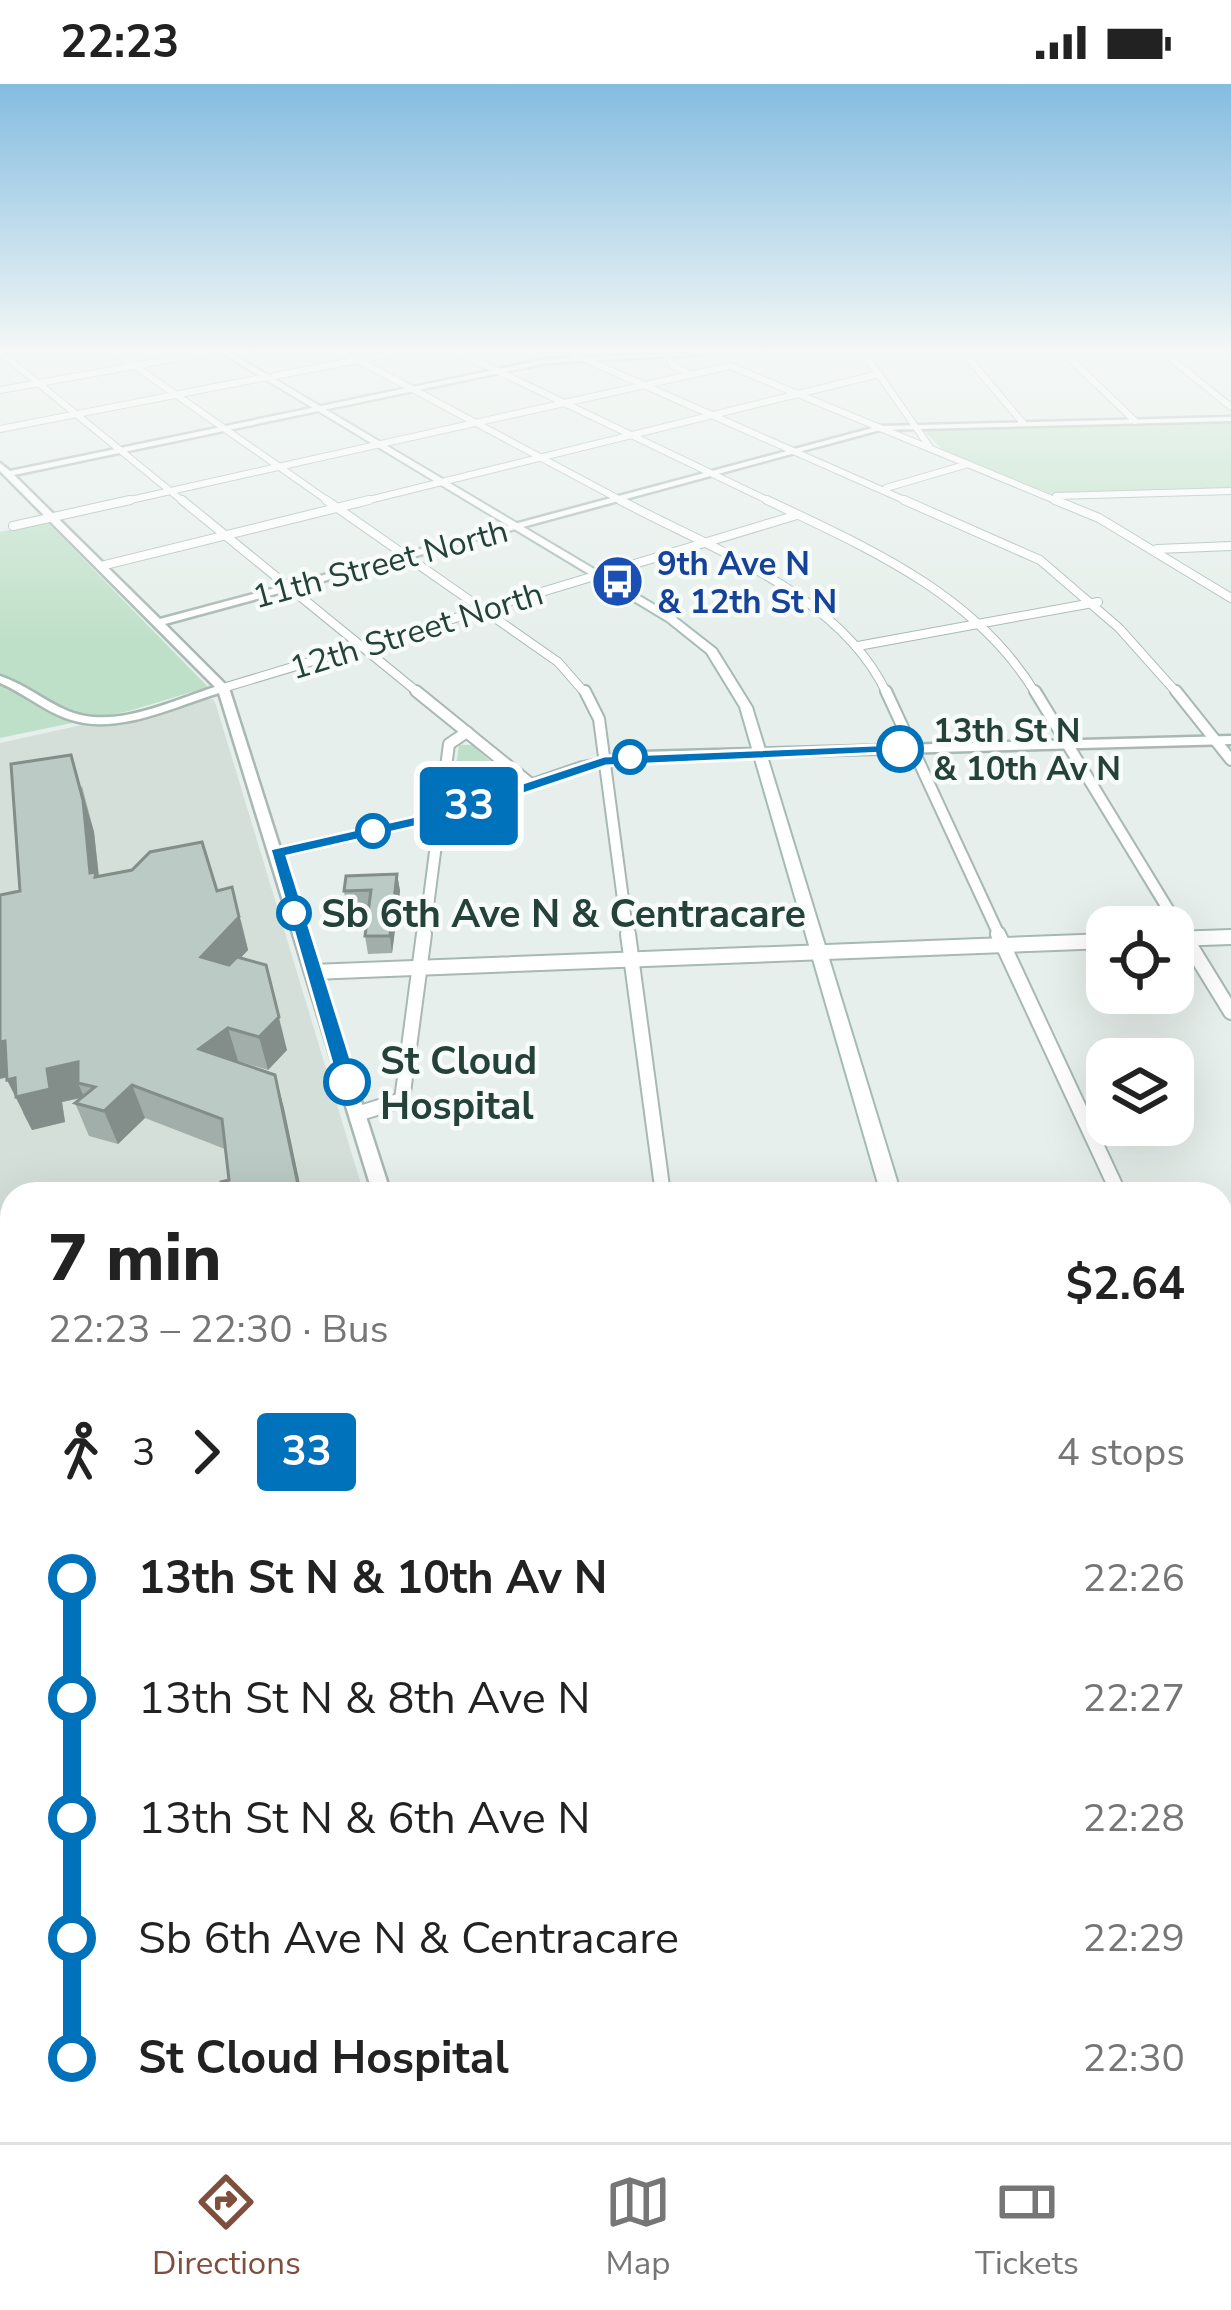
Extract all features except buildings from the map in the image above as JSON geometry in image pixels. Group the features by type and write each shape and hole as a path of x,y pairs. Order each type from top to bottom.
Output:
{"main road":[{"path":"388,448 712,651 739,691 888,1182"}],"street":[{"path":"117,448 532,784"},
{"path":"2,472 128,448"},
{"path":"253,448 558,662 584,689 598,719 661,1182"},
{"path":"13,526 353,448"},
{"path":"522,448 823,612 859,646 879,676 1113,1182"},
{"path":"101,566 580,448"},
{"path":"658,448 926,581 983,623 1017,662 1160,906"},
{"path":"794,448 1040,560 1098,602 1223,740 1231,760"},
{"name":"11th Street North","path":"158,623 806,448"},
{"path":"931,448 1048,496 1157,549 1231,598"},
{"path":"886,488 969,464"},
{"path":"2,472 223,688 378,1182"},
{"path":"1048,496 1231,491"},
{"name":"12th Street North","path":"0,679 33,691 56,711 103,719 223,688 797,515"},
{"path":"1157,549 1231,546"},
{"path":"859,646 1098,602"},
{"path":"357,1114 402,1100 449,744 467,732"},
{"path":"276,853 443,815 604,761 759,752 1223,740"},
{"path":"1194,938 1231,937"},
{"path":"312,972 628,955 1086,942"},
{"path":"1194,960 1231,1012"}],"shaded area":[{"path":"213,699 360,1182 0,1182 0,743"}],"green space":[{"path":"1231,448 1231,489 1051,494 943,450"},
{"path":"47,522 208,687 129,711 0,738 0,532"},
{"path":"459,745 472,745 516,784 463,804 451,800"}],"bus line":[{"name":"33","path":"347,1082 276,853 443,815 604,761 900,749"}],"place":[{"name":"9th Ave N & 12th St N","path":"618,582"},
{"name":"13th St N & 10th Av N","path":"900,749"},
{"name":"Sb 6th Ave N & Centracare","path":"294,913"},
{"name":"St Cloud Hospital","path":"347,1082"}]}
